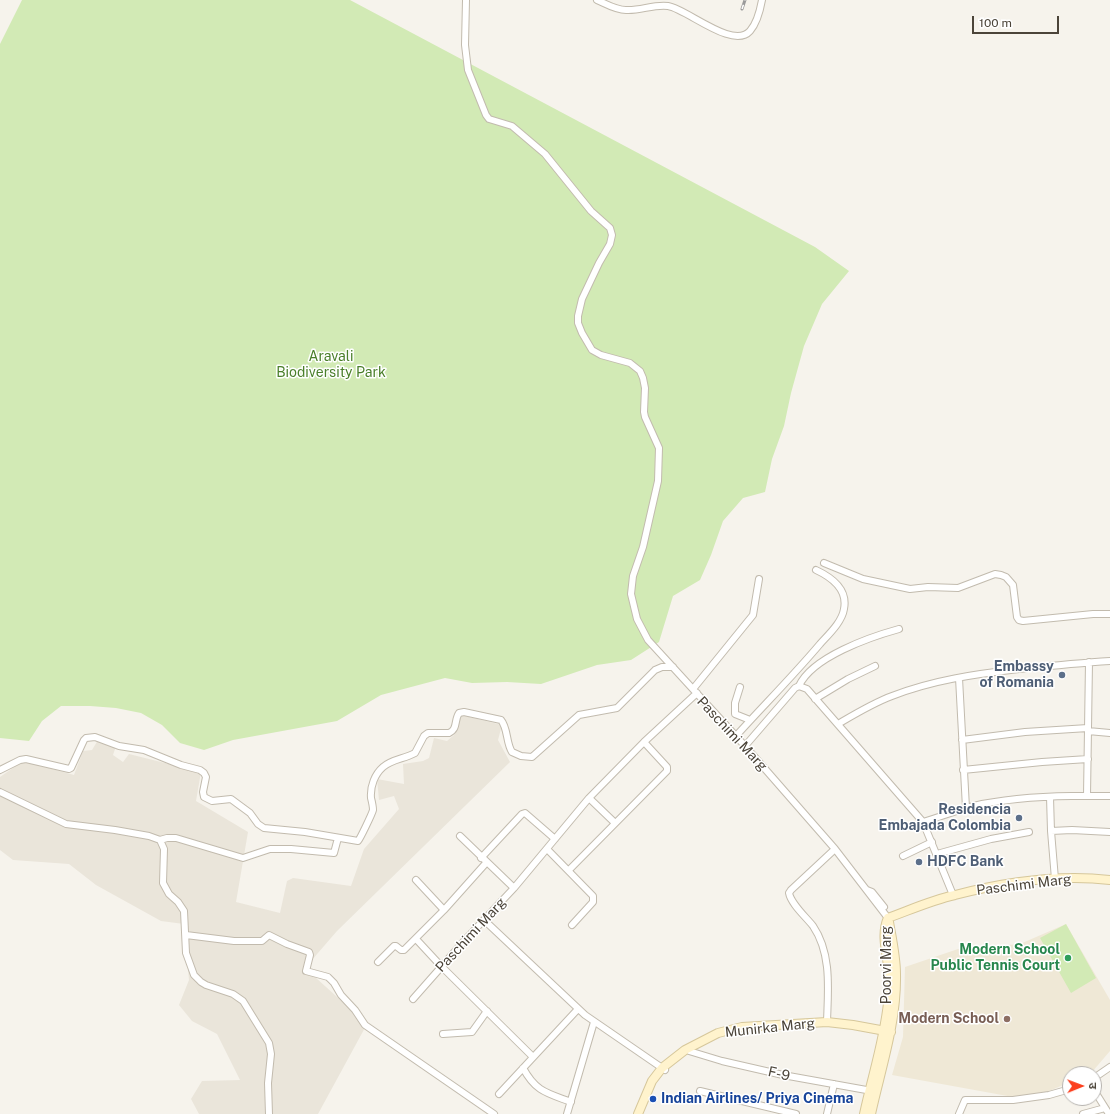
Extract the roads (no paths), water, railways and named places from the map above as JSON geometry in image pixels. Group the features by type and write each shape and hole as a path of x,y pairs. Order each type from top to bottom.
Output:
{"street":[{"path":"466,0 465,45 468,70 486,115 489,119 512,126 545,154 591,211 610,228 612,235 610,244 582,299 578,323 592,350 601,355 630,363 640,371 644,378 645,417 659,448 658,482 644,540 633,576 631,594 637,619 642,631 648,640 695,691 753,615 759,579"},
{"path":"597,0 624,10 658,6 676,8 718,31 739,36 749,33 753,27 762,0"},
{"path":"824,563 863,579 910,589 928,587 958,588 992,574 1001,575 1013,585 1017,617 1019,620 1023,621 1093,614 1110,614"},
{"path":"736,736 810,656 836,626 842,616 845,603 841,591 831,578 816,570"},
{"path":"745,746 792,691 799,686 804,677 832,656 851,646 869,638 899,629"},
{"path":"838,724 878,702 931,684 988,673 1110,661"},
{"path":"1087,796 1089,662"},
{"path":"815,699 848,679 875,666"},
{"path":"0,770 20,760 26,759 69,769 71,768 84,740 95,736 119,746 144,750 203,771 206,777 203,792 204,797 212,801 231,799 250,813 258,824 264,828 305,832 355,841 360,840 372,813 372,784 379,771 389,762 415,753 424,736 428,733 449,733 452,731 459,713 464,712 501,720 504,724 512,752 521,756 532,757 579,715 618,708 655,670 662,667 673,667"},
{"path":"960,678 963,770 966,808"},
{"path":"799,686 806,689 838,724 923,822 953,895"},
{"path":"740,687 736,697 735,714 750,720"},
{"name":"Paschimi Marg","path":"413,999 441,966 514,888 589,798 695,691 835,849 868,890 872,892 890,917 953,895 1018,882 1074,878 1110,880"},
{"path":"962,740 1025,732 1088,729 1110,733"},
{"path":"569,870 668,769 644,742"},
{"path":"963,770 1088,759"},
{"path":"0,792 66,824 122,831 149,836 160,840 172,838 243,858 270,849 291,849 334,853 338,838"},
{"path":"923,822 966,808 994,802 1024,798 1110,796"},
{"path":"1050,797 1051,831 1056,879"},
{"path":"589,798 615,823"},
{"path":"481,858 522,814 525,813 555,839"},
{"path":"1051,831 1072,830 1110,832"},
{"path":"937,854 991,838 1029,832"},
{"path":"460,836 486,863 514,888"},
{"path":"160,840 164,849 164,883 169,894 178,902 184,911 186,955 194,974 206,985 238,997 247,1007 267,1039 271,1054 268,1083 270,1114"},
{"path":"903,856 932,842"},
{"path":"547,849 592,894 594,899 572,925"},
{"path":"827,1022 828,975 825,950 813,926 791,899 789,893 835,849"},
{"path":"378,962 394,946 403,950 444,910 486,863"},
{"path":"416,880 444,910"},
{"name":"Poorvi Marg","path":"864,1114 873,1091 887,1033 896,973 890,917"},
{"path":"484,920 578,1009 594,1022 664,1069"},
{"path":"186,935 234,941 262,941 269,935 287,944 309,952 310,956 306,971 328,977 334,983 341,995 355,1010 365,1025 494,1114"},
{"path":"416,938 441,966 533,1057"},
{"path":"499,1094 578,1009"},
{"path":"443,1034 472,1032 487,1011"},
{"path":"567,1114 594,1022"},
{"name":"Munirka Marg","path":"638,1114 652,1082 664,1069 685,1050 718,1033 742,1027 827,1022 853,1025 887,1033"},
{"name":"Munirka Marg","path":"643,1114 655,1084 664,1069 689,1051 708,1039 716,1036 739,1031 830,1025 887,1033"},
{"name":"F-9","path":"689,1051 796,1078 873,1091"},
{"path":"523,1068 533,1084 539,1089 545,1093 571,1102"},
{"path":"827,1114 834,1084"},
{"path":"700,1091 796,1114"},
{"name":"Poorvi Marg","path":"871,1114 873,1091"},
{"path":"959,1114 964,1100 1013,1100 1050,1095 1062,1091"},
{"path":"1102,1103 1109,1114"},
{"path":"1084,1114 1105,1108"}],"railway":[{"path":"742,9 745,0"}],"place":[{"name":"Embassy of Romania","path":"1062,675"},
{"name":"Residencia Embajada Colombia","path":"1019,818"},
{"name":"HDFC Bank","path":"919,862"},
{"name":"Modern School Public Tennis Court","path":"1068,958"},
{"name":"Modern School","path":"1007,1019"},
{"name":"Indian Airlines/ Priya Cinema","path":"653,1099"}],"park label":[{"name":"Aravali Biodiversity Park","path":"331,366"}]}
